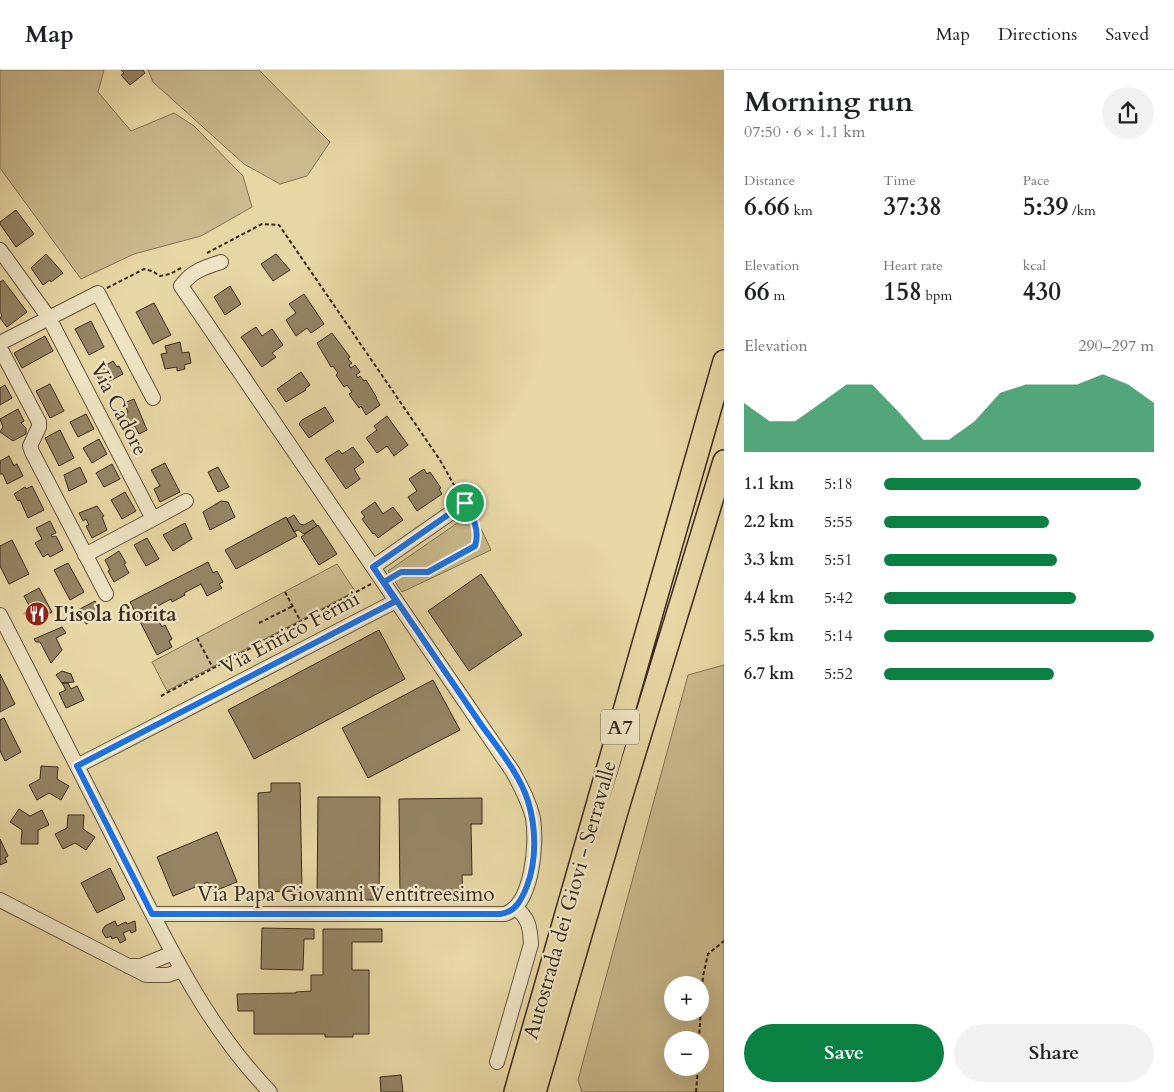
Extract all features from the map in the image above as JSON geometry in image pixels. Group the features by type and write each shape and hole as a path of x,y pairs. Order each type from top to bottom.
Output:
{"highway":[{"name":"Autostrada dei Giovi - Serravalle","path":"515,1092 724,362"},
{"name":"Autostrada dei Giovi - Serravalle","path":"535,1092 621,798 724,461"}],"street":[{"name":"Via Cadore","path":"0,250 49,318 153,519"},
{"name":"Via Enrico Fermi","path":"77,766 396,601 181,286 188,276 197,270 221,262"},
{"path":"0,343 98,293 153,398"},
{"path":"0,348 39,422 39,427 30,446 32,452 106,594"},
{"path":"85,555 186,502"},
{"path":"373,567 465,503"},
{"name":"Via Papa Giovanni Ventitreesimo","path":"152,914 500,914 510,912 515,908 530,878 533,860 535,838 533,819 527,798 497,748 396,601"},
{"path":"0,614 182,970 218,1030 250,1071 270,1092"},
{"path":"0,900 125,966 146,975 158,976 182,970"},
{"path":"497,1062 531,944 530,926 523,913 515,908"},
{"path":"125,966 141,966 173,953"}],"path":[{"path":"161,696 383,580 401,572 428,572 475,546 478,537 476,526 465,503 440,460 279,226 262,224 205,255"},
{"path":"98,293 144,269 152,270 160,276 170,274 181,268"},
{"path":"285,592 301,622"},
{"path":"259,623 293,606"},
{"path":"197,638 213,668"},
{"path":"700,1031 703,976 708,954 724,941"},
{"path":"696,1092 697,1076"}],"shaded area":[{"path":"0,70 104,70 98,92 131,131 174,113 194,126 243,176 252,207 201,236 134,254 81,279 0,168"},
{"path":"148,70 259,70 330,142 307,176 280,184 244,164 153,82"},
{"path":"463,490 491,550 402,592 388,571 466,517 453,497"},
{"path":"337,564 355,591 167,691 152,662"},
{"path":"724,665 724,1092 582,1092 578,1080 688,675"}],"building":[{"path":"121,70 143,70 145,73 130,85 121,75 124,73"},
{"path":"16,210 34,234 16,247 0,222"},
{"path":"46,254 63,273 51,282 50,280 43,285 31,268"},
{"path":"276,254 290,270 273,281 261,264"},
{"path":"3,280 27,312 7,327 0,318 2,315 0,312 0,282"},
{"path":"230,286 241,304 225,315 214,297"},
{"path":"304,294 324,324 311,333 307,328 296,336 286,320 296,313 289,304"},
{"path":"154,303 171,335 153,344 136,312"},
{"path":"91,321 104,347 89,355 75,329"},
{"path":"256,327 262,336 272,329 283,345 272,353 276,357 262,367 241,337"},
{"path":"332,333 350,357 348,359 352,363 349,365 351,368 355,365 360,372 356,375 358,378 360,376 364,381 366,380 380,405 366,415 361,406 359,408 349,394 352,392 347,385 344,387 336,375 338,373 333,366 331,367 317,343"},
{"path":"45,336 53,351 22,368 14,353"},
{"path":"180,342 182,353 189,352 191,363 184,365 185,369 177,371 177,367 165,369 161,354 167,353 165,346"},
{"path":"113,361 117,367 119,366 123,374 102,385 95,372"},
{"path":"301,372 310,385 306,390 286,402 277,389"},
{"path":"50,384 64,411 50,418 36,391"},
{"path":"5,385 12,398 0,405 0,388"},
{"path":"134,399 147,430 139,434 135,426 130,428 123,415 128,412 124,403"},
{"path":"325,407 334,421 309,438 299,424 302,420"},
{"path":"18,409 24,421 21,423 26,428 26,434 13,441 0,432 3,427 0,419"},
{"path":"86,414 94,429 78,437 70,422"},
{"path":"387,416 408,445 394,456 387,446 377,453 366,438 377,430 374,426"},
{"path":"60,430 74,458 59,466 45,438"},
{"path":"99,439 107,454 92,463 83,448"},
{"path":"353,447 364,462 354,469 360,479 346,489 325,459 339,450 342,454"},
{"path":"9,456 14,466 17,464 23,476 7,484 3,474 0,474 0,461"},
{"path":"165,463 180,492 160,502 154,489 160,486 151,470"},
{"path":"112,464 120,479 104,487 96,473"},
{"path":"80,467 87,482 69,491 64,475"},
{"path":"218,467 229,487 218,492 208,472"},
{"path":"424,469 427,474 430,472 441,488 439,489 442,494 417,511 408,497 417,491 409,479"},
{"path":"32,486 44,510 28,518 20,500 18,501 14,494 25,487 26,489"},
{"path":"125,492 136,511 122,519 111,500"},
{"path":"221,501 228,502 235,517 210,530 203,512"},
{"path":"375,502 383,514 393,507 403,520 378,538 362,519 365,517 361,512"},
{"path":"97,506 104,516 102,517 107,530 92,538 86,526 89,525 86,519 83,521 79,513"},
{"path":"294,515 300,524 304,525 313,520 317,526 304,534 298,530 294,532 287,519"},
{"path":"286,517 297,536 236,569 225,550"},
{"path":"50,521 56,533 51,535 52,537 56,536 63,550 50,557 48,554 43,557 35,543 42,539 36,528"},
{"path":"185,523 192,539 173,551 163,535"},
{"path":"318,525 337,554 319,565 301,537"},
{"path":"147,538 159,559 146,566 134,545"},
{"path":"12,540 29,574 9,584 0,566 0,546"},
{"path":"119,551 129,573 114,582 105,560"},
{"path":"208,562 213,573 217,571 223,582 219,584 222,588 207,596 201,584 172,602 171,599 152,609 162,627 165,625 172,639 169,641 172,647 157,655 130,602"},
{"path":"68,563 84,592 70,600 54,570"},
{"path":"481,574 522,635 469,671 428,611"},
{"path":"39,588 52,612 32,623 28,615 26,616 24,613 31,609 24,596"},
{"path":"95,601 103,615 86,624 78,610"},
{"path":"62,627 66,633 56,638 62,650 51,663 40,642 36,642 34,639"},
{"path":"379,630 405,679 254,759 228,710"},
{"path":"62,671 71,674 74,682 62,683 56,675"},
{"path":"0,674 15,704 0,712"},
{"path":"433,680 460,730 368,778 342,728"},
{"path":"62,683 68,683 71,689 77,686 84,700 66,708 59,693 66,690"},
{"path":"4,718 21,752 5,761 0,751 0,720"},
{"path":"41,766 58,767 57,779 69,786 61,800 49,793 37,800 29,785 40,779"},
{"path":"271,783 300,783 302,891 259,892 258,793 271,792"},
{"path":"318,797 380,797 379,900 317,900"},
{"path":"482,798 482,824 471,824 472,875 462,875 463,900 400,900 399,799"},
{"path":"19,809 30,816 42,810 49,825 38,830 38,844 21,844 22,830 10,822"},
{"path":"68,815 84,815 83,829 95,837 86,850 75,843 63,849 55,834 67,828"},
{"path":"217,832 237,882 212,892 208,882 173,896 157,857"},
{"path":"0,839 8,856 5,858 7,862 0,865"},
{"path":"110,868 125,899 97,913 81,883"},
{"path":"115,921 117,926 135,921 136,931 131,933 130,930 123,933 126,940 120,943 117,937 112,939 111,936 106,938 102,931 105,926"},
{"path":"262,928 314,929 314,939 304,939 303,970 261,969"},
{"path":"323,929 382,929 382,942 352,942 352,970 369,970 369,1034 353,1034 353,1037 325,1037 325,1034 254,1034 254,1011 238,1011 237,994 311,991 311,975 323,975"},
{"path":"401,1075 403,1092 381,1092 380,1077"}],"place":[{"name":"L'isola fiorita","path":"37,614"}],"route":[{"path":"465,503 476,526 478,537 475,546 428,572 401,572 384,582 513,772 527,798 533,819 535,838 533,860 530,878 515,908 505,914 152,914 77,766 396,601 373,567 465,503"}]}
